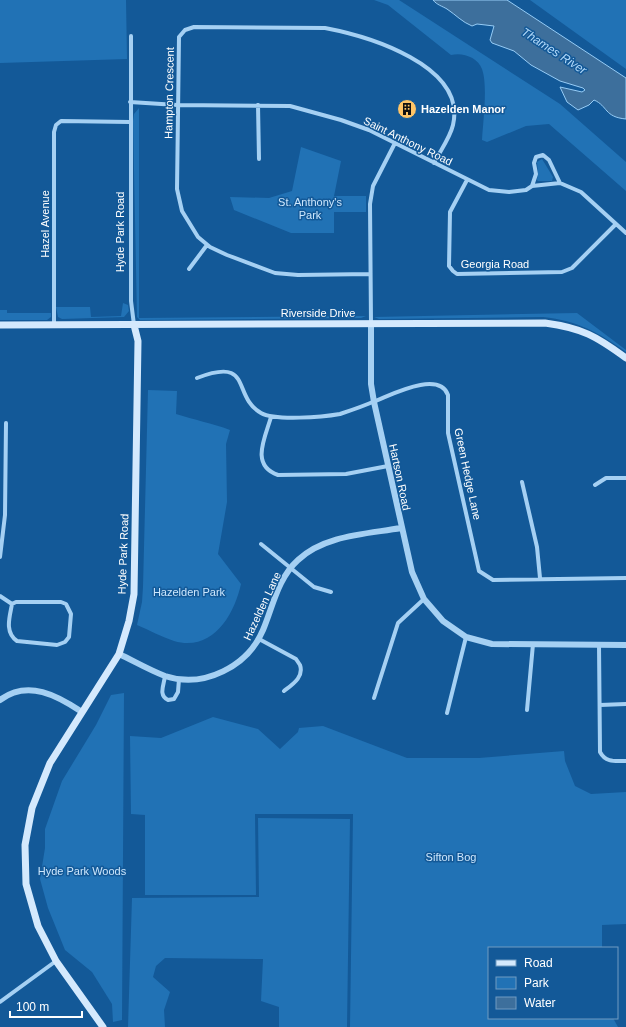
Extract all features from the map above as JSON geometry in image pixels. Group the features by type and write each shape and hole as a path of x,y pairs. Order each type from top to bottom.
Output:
{"main road":[{"name":"Riverside Drive","path":"0,325 545,322 580,330 606,344 626,358"},
{"name":"Hyde Park Road","path":"103,1027 56,961 43,937 31,905 25,874 25,844 32,808 50,763 119,654 129,621 134,594 138,341 134,325"}],"street":[{"name":"Hampton Crescent","path":"370,274 298,275 275,273 227,255 207,244 198,237 182,211 177,189 179,37 184,30 194,27 325,28 344,31 394,48 422,64 440,79 449,90 453,106 453,124 434,163"},
{"name":"Hyde Park Road","path":"131,36 131,301 134,325"},
{"name":"Saint Anthony Road","path":"130,102 177,105 290,106 309,110 369,130 467,180 490,190 509,192 526,190 532,186 560,182"},
{"path":"258,105 259,159"},
{"name":"Hazel Avenue","path":"54,325 54,132 56,124 61,121 130,122"},
{"name":"Hartson Road","path":"395,143 373,186 370,204 371,384 401,528 412,572 424,599 443,621 466,637 492,644 626,645"},
{"path":"532,186 536,174 534,163 536,157 543,156 549,160 560,182 581,192 626,233"},
{"name":"Georgia Road","path":"467,180 450,212 449,266 457,274 562,272 572,268 616,224"},
{"path":"189,269 207,244"},
{"name":"Green Hedge Lane","path":"197,378 214,371 222,370 231,373 237,377 253,407 272,417 328,416 340,414 414,386 439,385 447,391 448,395 448,433 479,571 493,580 540,578 626,578"},
{"path":"272,417 261,458 264,467 269,472 278,475 346,474 388,466"},
{"path":"0,557 5,515 2,457 6,423"},
{"path":"595,485 606,478 626,478"},
{"path":"522,482 537,546 540,578"},
{"name":"Hazelden Lane","path":"119,654 166,676 179,679 214,675 234,667 252,651 259,639 282,581 297,560 310,550 329,542 401,528"},
{"path":"261,544 314,587 331,592"},
{"path":"0,596 12,604 53,602 66,604 71,614 69,636 65,642 57,645 17,640 12,638 9,628 12,604"},
{"path":"374,698 398,622 424,599"},
{"path":"447,712 466,637"},
{"path":"259,639 296,659 300,664 301,674 294,684 284,691"},
{"path":"526,710 533,644"},
{"path":"599,645 600,752 603,757 609,761 626,761"},
{"path":"166,676 162,692 164,698 168,700 174,699 178,692 179,679"},
{"path":"0,700 7,695 37,691 60,697 82,712"},
{"path":"600,705 626,704"},
{"path":"0,1002 56,961"}],"green space":[{"path":"0,0 126,0 127,59 0,63"},
{"path":"374,0 399,0 560,104 626,162 626,191 549,124 526,126 487,142 482,140 485,85 482,69 477,61 465,55 451,55 388,5"},
{"path":"530,0 626,0 626,69"},
{"path":"139,108 139,318 366,316 361,318 140,320 137,317 133,121 134,114"},
{"name":"St. Anthony's Park","path":"301,147 341,161 334,196 366,196 366,212 334,212 334,233 291,233 234,210 230,197 269,198 292,191"},
{"path":"542,159 553,177 552,181 537,180 537,162"},
{"path":"123,303 128,305 129,311 124,317 62,319 58,317 56,307 90,307 91,317 121,316"},
{"path":"0,310 7,310 7,313 51,313 51,317 47,320 0,320"},
{"path":"577,313 626,350 626,352 587,328 567,321 543,317 379,319 374,317"},
{"name":"Hazelden Park","path":"148,390 177,391 176,414 230,430 226,444 227,502 218,554 241,584 238,596 227,619 219,629 200,641 188,643 174,641 137,625 142,602 143,587"},
{"name":"Hyde Park Woods","path":"124,693 122,1020 113,1022 112,1004 92,972 65,950 48,908 40,879 45,848 45,829 62,781 96,725 111,695"},
{"name":"Sifton Bog","path":"213,717 258,729 280,749 298,732 299,728 323,726 407,758 479,758 564,751 565,761 575,786 591,794 626,792 626,924 602,925 602,947 488,947 488,1019 614,1019 618,1027 350,1027 353,814 255,814 256,895 145,895 145,815 131,814 130,736 161,738"},
{"path":"258,818 350,819 347,1027 279,1027 279,1007 261,1001 263,959 165,958 156,966 153,977 170,992 164,1010 165,1027 128,1027 132,898 259,897"}],"water":[{"name":"Thames River","path":"433,0 507,0 626,78 626,119 610,114 602,105 594,100 589,105 578,110 567,102 560,87 582,92 585,90 583,88 560,81 531,65 514,51 492,43 490,40 494,26 477,24 472,26"}],"place":[{"name":"Hazelden Manor","path":"407,109"}]}
